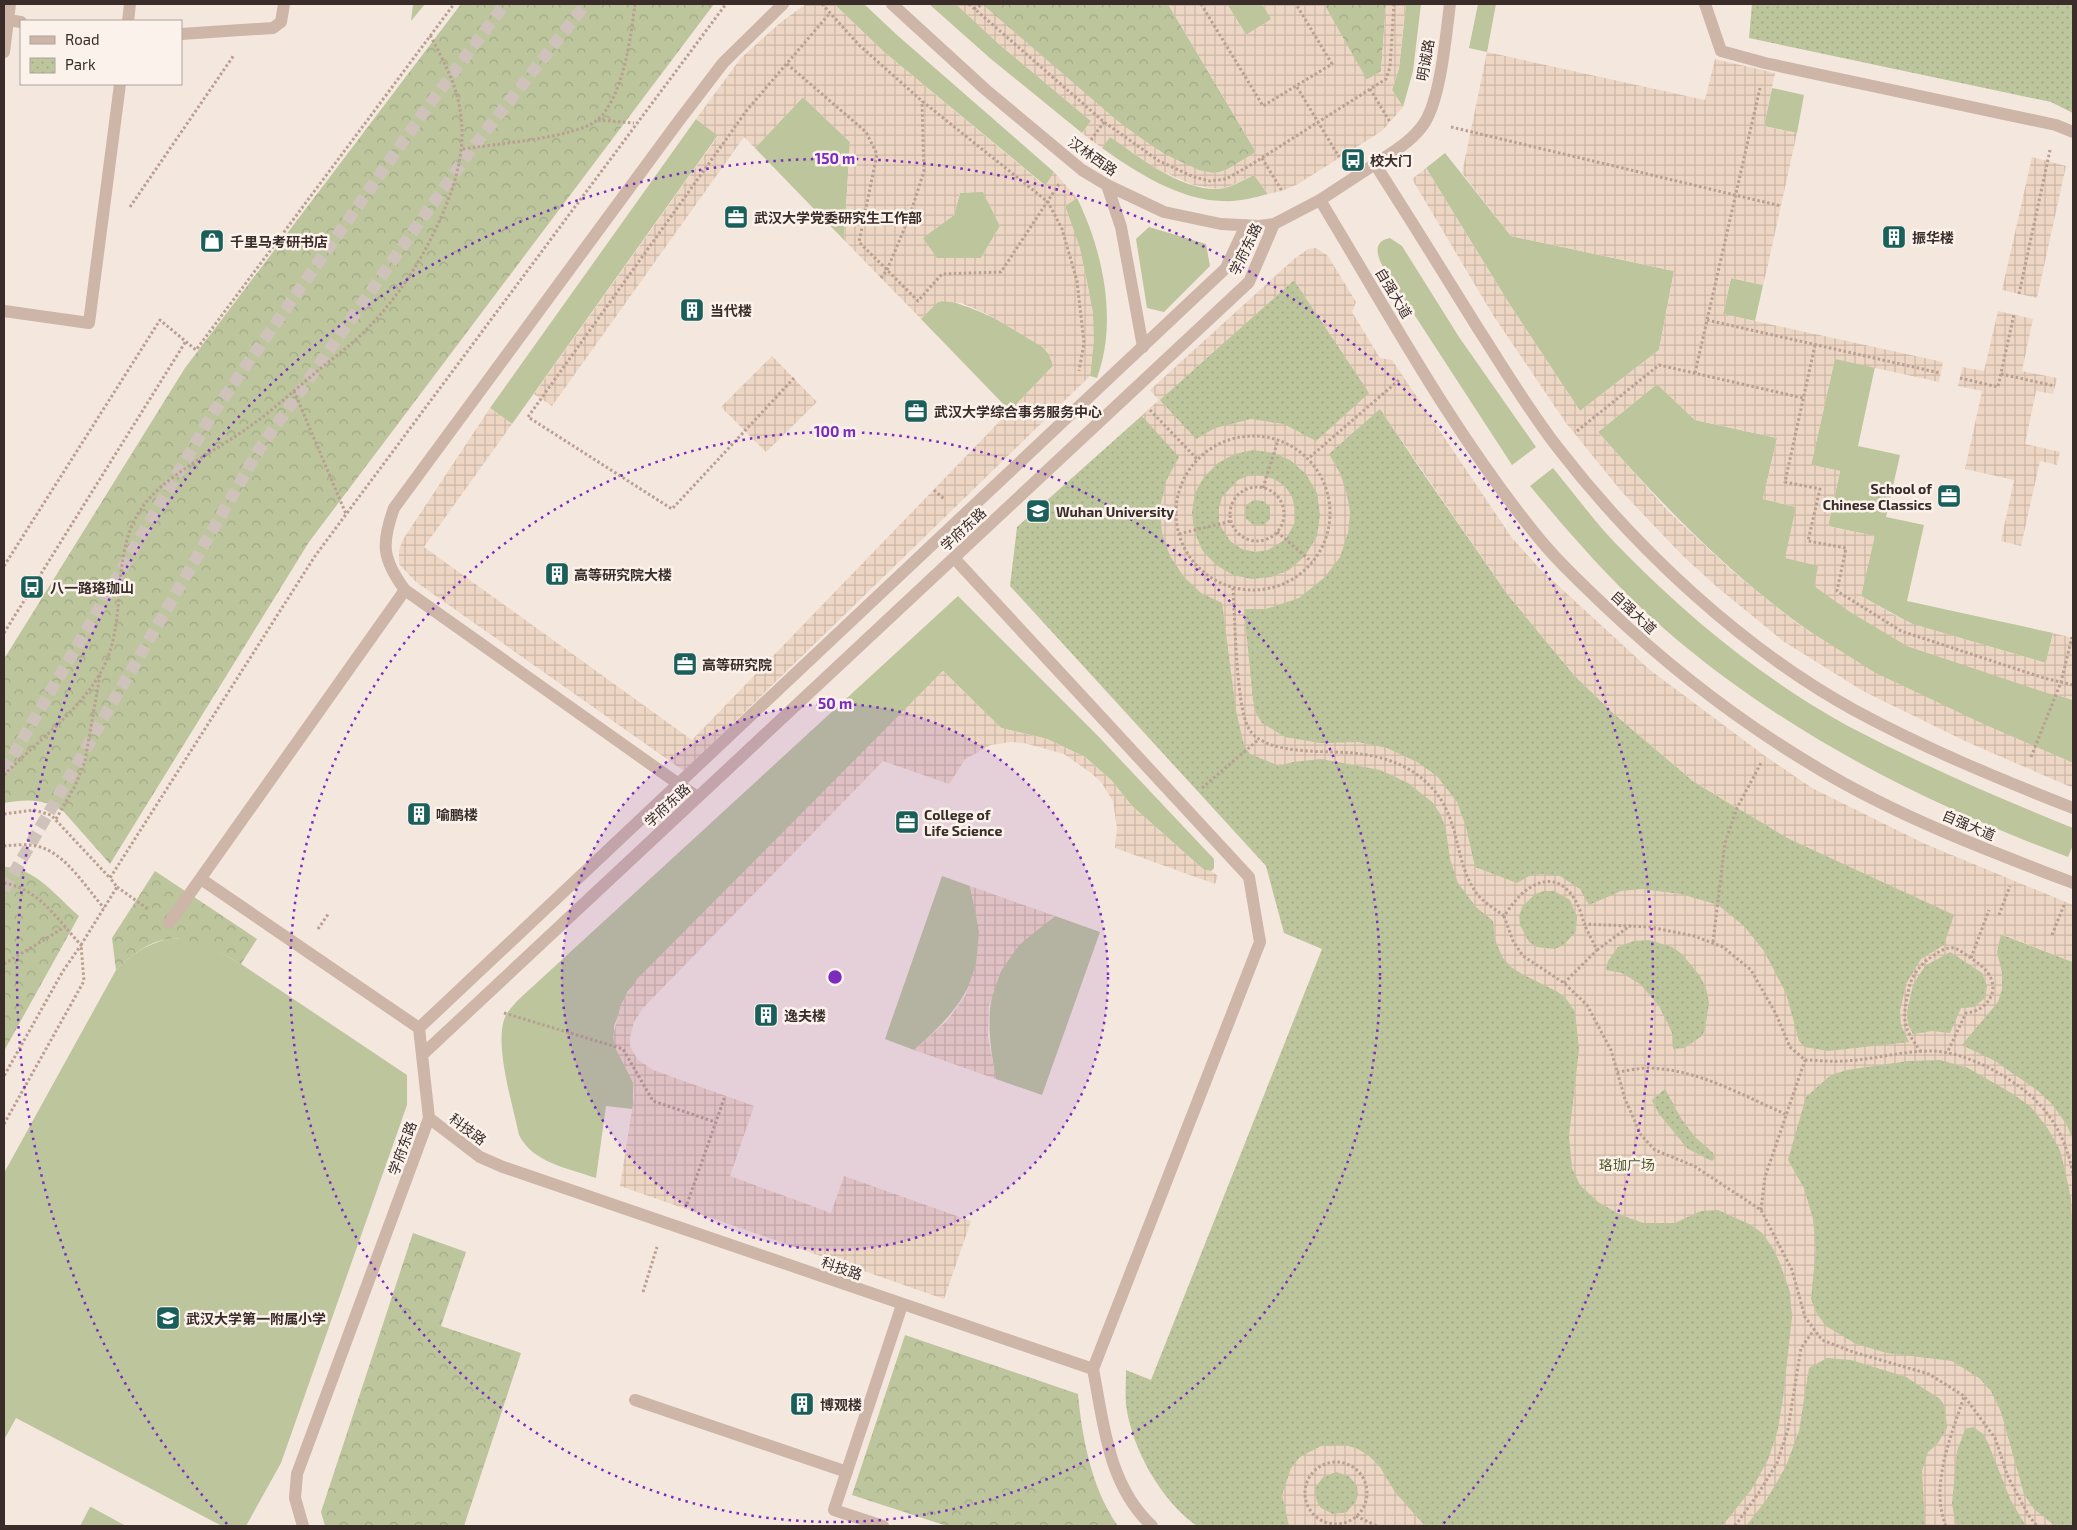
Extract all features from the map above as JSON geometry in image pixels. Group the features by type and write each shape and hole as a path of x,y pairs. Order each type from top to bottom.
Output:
{"street":[{"path":"4,52 10,4"},
{"path":"128,20 130,4"},
{"path":"182,34 273,28 281,22 284,4"},
{"path":"697,798 405,590 389,568 385,555 385,539 394,508 724,63 783,4"},
{"name":"汉林西路","path":"892,4 1060,152 1107,185 1164,212 1202,221 1246,225 1274,224 1320,200 1375,164 1409,140 1426,121"},
{"name":"明诚路","path":"1426,121 1434,99 1450,4"},
{"path":"1705,4 1721,51 1765,63 2056,126 2073,132"},
{"path":"8,20 20,22"},
{"path":"4,312 88,323 120,85"},
{"path":"1375,164 1511,380 1557,447 1606,506 1704,602 1772,658 1853,709 1959,761 2073,808"},
{"path":"1107,185 1121,227 1143,347"},
{"name":"自强大道","path":"1320,200 1418,363 1482,464 1552,554 1622,622 1661,656 1773,740 1821,770 1878,801 2073,883"},
{"name":"学府东路","path":"303,1526 295,1498 297,1474 429,1118 423,1054 1249,282 1274,224"},
{"name":"学府东路","path":"419,1028 1226,268 1246,225"},
{"path":"954,558 1181,806 1249,877 1260,942 1093,1369 1115,1471 1134,1508 1152,1526"},
{"path":"169,923 405,590"},
{"path":"200,879 419,1028 423,1054"},
{"name":"科技路","path":"429,1118 480,1157 495,1164 1093,1369"},
{"path":"883,1526 834,1510 902,1305"},
{"path":"635,1400 847,1472"}],"path":[{"path":"4,566 160,320 196,350 430,35 453,5 459,4"},
{"path":"463,149 564,134 584,128 598,120 612,98 622,77 635,4"},
{"path":"110,878 315,556 726,4"},
{"path":"822,4 859,46 922,101 1048,202 1062,229 1077,281 1082,311 1084,343 1078,378 1092,395"},
{"path":"969,4 1104,122 1139,149 1159,161 1194,177 1210,181 1226,179 1386,79 1394,4"},
{"path":"974,9 983,4"},
{"path":"1201,4 1263,106 1332,64 1296,4"},
{"path":"794,378 672,509 528,417 726,140 830,14"},
{"path":"125,215 251,30"},
{"path":"4,776 85,697 100,672 112,646 124,546 132,524 142,507 159,489 245,430 363,333 396,296 431,243 452,193 463,149 462,118 454,83 430,35"},
{"path":"1695,373 1765,63"},
{"path":"787,64 866,132 877,154 859,242 918,301 942,274 1001,272 1062,180"},
{"path":"1297,87 1352,178"},
{"path":"1370,89 1390,122"},
{"path":"881,278 888,270 917,197 924,170 925,152 922,101"},
{"path":"598,120 635,124"},
{"path":"1426,121 1781,206"},
{"path":"1091,140 1104,122"},
{"path":"2019,294 2056,126"},
{"path":"1262,158 1282,191"},
{"path":"1960,378 1998,387 2014,314"},
{"path":"1707,320 1940,373"},
{"path":"4,633 186,341"},
{"path":"1815,345 1785,482 1820,489 1808,541 1846,548 1837,591 1901,631 2073,685"},
{"path":"1310,457 1418,363"},
{"path":"1574,433 1658,365 1803,398"},
{"path":"2001,374 2055,386"},
{"path":"294,391 346,514"},
{"path":"1132,392 1197,459"},
{"path":"1241,435 1267,436 1291,444 1310,457 1324,481 1331,505 1330,530 1320,553 1304,572 1282,585 1258,591 1233,588 1209,577 1190,558 1178,534 1176,507 1182,482 1197,459 1217,443 1241,435"},
{"path":"1263,488 1278,440"},
{"path":"1252,487 1263,488 1270,490 1282,503 1284,520 1277,532 1267,541 1249,540 1234,530 1231,521 1232,504 1237,496 1252,487"},
{"path":"1178,534 1231,521"},
{"path":"1277,532 1312,562"},
{"path":"1233,588 1241,699 1247,726 1258,740 1282,747 1362,754 1388,760 1412,771 1428,783 1442,800 1452,819 1464,869 1476,892 1483,901 1504,916 1513,942 1523,956 1564,983 1587,1005 1611,1050 1625,1099 1641,1135 1655,1150 1694,1166 1761,1210 1792,1270 1805,1317 1822,1340 1835,1346 1929,1374 1964,1396 1995,1438 2008,1477 2022,1504 2038,1526"},
{"path":"2031,757 2061,682 2072,637"},
{"path":"56,819 76,786 85,762 100,672"},
{"path":"1181,806 1258,740"},
{"path":"1713,942 1725,843 1737,808 1773,740"},
{"path":"4,814 40,810 56,819 117,887 169,923"},
{"path":"4,846 21,844 42,847 52,852 66,864 104,908"},
{"path":"1999,915 2020,862"},
{"path":"4,883 28,890 39,899 81,945 84,981 4,1124"},
{"path":"1504,916 1517,898 1532,886 1551,883 1565,888 1574,896 1579,904 1584,924 1596,950"},
{"path":"4,1076 63,971 117,887"},
{"path":"2052,935 2065,902"},
{"path":"1971,958 1989,910"},
{"path":"1584,924 1631,925 1672,930 1713,942 1737,956 1751,970 1776,1014 1790,1047 1805,1060 1843,1061 1921,1052 1948,1053 1993,1070 2034,1099 2046,1112 2065,1144 2073,1175"},
{"path":"1564,983 1596,950 1631,925"},
{"path":"4,964 65,927"},
{"path":"1921,1052 1909,1036 1904,1025 1907,996 1912,979 1923,963 1946,949 1955,948 1988,972 1992,980 1992,996 1982,1009 1966,1013 1948,1053"},
{"path":"476,1004 623,1050 653,1101 715,1122"},
{"path":"1761,1210 1763,1186 1785,1114 1805,1060"},
{"path":"1617,1072 1647,1068 1704,1078 1785,1114"},
{"path":"678,1228 724,1096"},
{"path":"643,1292 665,1223"},
{"path":"1735,1526 1758,1494 1776,1463 1788,1429 1801,1348 1814,1330"},
{"path":"1946,1526 1942,1505 1943,1470 1964,1396"},
{"path":"1337,1462 1348,1465 1363,1478 1366,1499 1363,1509 1356,1516 1348,1522 1331,1525 1313,1514 1307,1506 1305,1495 1310,1476 1327,1464 1337,1462"},
{"path":"1356,1516 1377,1526"}],"green space":[{"path":"413,4 425,4 411,21"},
{"path":"461,4 714,4 309,542 110,864 64,812 57,807 35,801 4,803 4,659 185,368"},
{"path":"834,4 864,4 1054,172 1046,186 884,52"},
{"path":"929,4 956,4 999,44 1091,121 1082,133 991,59"},
{"path":"982,4 1168,4 1256,152 1235,166 1223,171 1212,173 1189,167 1160,151 1127,129 1060,74"},
{"path":"1227,4 1262,4 1272,19 1246,35"},
{"path":"1324,4 1386,4 1381,72 1366,80"},
{"path":"1406,4 1421,4 1413,71 1403,107 1392,90 1399,68"},
{"path":"1478,4 1496,4 1487,52 1469,48"},
{"path":"1752,4 2073,4 2073,113 2051,102 1749,38"},
{"path":"1772,88 1804,95 1797,133 1764,126"},
{"path":"803,97 850,142 844,240 755,148"},
{"path":"696,119 718,135 512,424 490,408"},
{"path":"1110,136 1147,163 1190,185 1219,189 1254,175 1268,194 1228,201 1190,196 1144,175 1102,148"},
{"path":"1445,153 1511,236 1674,271 1659,350 1580,411 1510,305 1426,168"},
{"path":"983,191 1000,226 981,258 936,258 922,238 954,215 960,193"},
{"path":"1077,198 1094,240 1105,287 1106,333 1103,356 1097,378 1090,376 1092,331 1088,290 1079,249 1065,206"},
{"path":"1149,227 1206,244 1210,266 1164,312 1147,308 1136,239"},
{"path":"1390,238 1402,246 1459,337 1536,447 1512,465 1382,265 1378,256 1378,248 1381,242"},
{"path":"1731,278 1763,285 1755,321 1723,314"},
{"name":"珞珈广场","path":"1294,280 1423,473 1508,595 1574,675 1613,713 1693,781 1737,808 1982,927 2073,962 2073,1526 1197,1526 1172,1503 1150,1473 1129,1422 1126,1405 1126,1370 1151,1380 1322,949 1284,933 1266,866 1010,586 1017,527"},
{"path":"945,300 984,314 1015,329 1040,345 1052,360 1053,366 1010,411 921,319 935,303"},
{"path":"1835,358 1875,367 1858,446 1900,455 1886,517 1924,525 1907,601 2053,633 2046,663 1912,624 1861,596 1874,536 1828,526 1840,471 1811,465"},
{"path":"1657,384 1695,420 1777,438 1763,499 1796,507 1818,566 1907,646 2073,700 2073,763 1947,709 1873,672 1833,648 1796,621 1725,564 1660,500 1598,432"},
{"path":"1553,468 1616,544 1676,602 1758,669 1846,725 1958,780 2073,828 2073,845 2068,857 1964,814 1913,791 1863,765 1767,707 1721,674 1676,639 1637,604 1582,546 1530,486"},
{"path":"958,596 1098,736 1214,859 1214,868 1211,871 1204,870 1132,806 1112,781 1085,757 1047,739 1001,728 943,671 628,991 614,1026 615,1047 633,1082 633,1109 606,1106 596,1178 552,1163 533,1152 519,1135 503,1061 502,1032 504,1020 509,1010"},
{"path":"4,867 15,868 36,877 79,916 4,1051"},
{"path":"155,871 257,939 241,964 206,946 176,939 162,940 148,946 133,955 116,970 112,938"},
{"path":"942,876 970,886 977,915 979,932 978,951 975,969 961,999 952,1012 914,1050 885,1039"},
{"path":"1055,916 1100,932 1042,1095 996,1079 991,1043 990,1009 993,992 1007,960 1023,941"},
{"name":"武汉大学第一附属小学","path":"167,939 188,939 206,945 241,964 407,1075 407,1105 281,1463 246,1526 222,1526 16,1418 4,1440 4,1173 116,970 139,951"},
{"path":"413,1233 466,1252 441,1326 521,1353 464,1526 325,1526 321,1512"},
{"path":"905,1335 1078,1394 1082,1428 1095,1480 1109,1512 1118,1526 947,1526 852,1495"},
{"path":"91,1507 126,1526 80,1526"}],"shaded area":[{"path":"806,4 834,4 884,52 1045,186 1054,172 1077,198 1065,206 1080,248 1093,312 1094,341 1090,376 684,771 416,582 399,564 399,551 402,541 490,408 512,424 424,547 692,740 1053,366 1048,352 1044,348 987,314 961,303 939,301 921,319 844,240 850,142 803,97 755,148 744,137 552,406 534,394 718,136 696,119 741,58 781,22","holes":["983,192 1000,226 981,258 937,258 923,238 954,215 960,193"]},
{"path":"956,4 982,4 1120,123 1162,153 1199,170 1213,173 1224,171 1256,152 1168,4 1227,4 1246,35 1271,19 1262,4 1324,4 1367,80 1381,71 1386,4 1406,4 1399,68 1392,90 1403,107 1382,131 1298,184 1282,191 1268,194 1254,175 1228,187 1218,189 1193,185 1155,168 1110,137 1102,148 1091,140 1082,133 1091,121 999,44"},
{"path":"1487,52 1705,100 1715,59 1775,73 1764,126 1797,133 1763,285 1731,278 1723,314 1943,362 1939,382 1835,359 1811,465 1840,471 1828,526 1875,536 1861,596 1913,624 2046,663 2053,633 2073,638 2073,699 2047,693 1907,646 1850,612 1814,586 1818,566 1785,558 1796,507 1763,499 1777,438 1695,420 1657,384 1598,432 1668,511 1731,570 1795,622 1874,672 1977,721 2073,763 2073,788 1967,742 1863,691 1783,641 1717,587 1683,556 1622,492 1566,423 1493,315 1412,179 1426,168 1510,305 1580,411 1659,350 1674,271 1511,236 1462,173"},
{"path":"2032,157 2066,166 2037,298 2002,290"},
{"path":"1316,248 1328,256 1356,302 1352,312 1380,358 1392,360 1512,538 1539,568 1650,670 1765,756 1812,788 1923,843 2073,905 2073,962 2001,934 1997,952 2002,973 2002,989 1998,1002 1962,1045 1995,1061 2037,1090 2052,1104 2067,1125 2073,1140 2073,1243 2071,1199 2066,1175 2060,1150 2048,1129 2031,1107 2013,1094 1968,1068 1940,1060 1908,1061 1847,1070 1831,1075 1806,1097 1788,1160 1804,1188 1813,1219 1816,1249 1811,1299 1817,1314 1826,1326 1856,1344 1887,1353 1952,1361 1979,1378 1991,1391 2001,1412 2024,1494 2034,1509 2055,1526 2026,1526 2011,1501 1988,1443 1983,1434 1973,1427 1965,1429 1957,1451 1952,1504 1956,1526 1925,1526 1922,1471 1928,1452 1938,1443 1947,1428 1945,1407 1940,1399 1906,1377 1851,1360 1827,1358 1809,1368 1799,1431 1786,1466 1767,1499 1746,1526 1722,1526 1751,1490 1768,1460 1778,1429 1792,1317 1790,1292 1772,1247 1762,1233 1751,1225 1718,1210 1701,1211 1675,1223 1643,1223 1621,1215 1598,1202 1580,1185 1572,1168 1569,1136 1579,1049 1575,1012 1565,997 1522,974 1511,967 1503,958 1495,940 1493,921 1476,907 1458,883 1450,859 1446,830 1441,815 1432,802 1408,783 1380,770 1321,759 1293,762 1279,766 1250,754 1244,745 1236,711 1222,603 1201,593 1184,577 1170,556 1162,533 1160,508 1166,481 1179,457 1142,416 1159,400 1150,390 1294,259 1308,249","holes":["1294,280 1369,393 1316,441 1284,424 1251,419 1215,428 1196,439 1160,400","1380,409 1508,595 1574,675 1613,713 1693,781 1787,838 1954,915 1944,945 1921,959 1906,984 1900,1011 1901,1025 1909,1042 1828,1051 1805,1047 1799,1041 1786,993 1764,951 1744,926 1718,905 1681,894 1642,889 1621,891 1589,905 1580,889 1560,876 1541,874 1529,876 1517,883 1475,867 1466,827 1457,802 1437,776 1417,762 1387,748 1358,742 1320,743 1285,737 1262,723 1256,713 1253,700 1244,609 1266,609 1299,598 1325,577 1340,557 1348,533 1350,513 1347,494 1340,473 1329,454","1253,450 1274,453 1290,460 1306,474 1317,493 1320,515 1317,536 1305,556 1289,570 1271,577 1252,579 1233,575 1216,565 1202,550 1194,530 1192,512 1195,493 1204,477 1218,463 1235,454","1544,891 1554,891 1570,900 1577,917 1576,931 1564,945 1555,949 1537,947 1529,942 1520,925 1519,916 1522,907 1535,894","1649,940 1672,947 1682,954 1700,976 1706,988 1709,1003 1702,1036 1684,1048 1673,1049 1672,1033 1659,1006 1640,984 1622,973 1606,970 1608,961 1618,947 1634,941","1950,952 1982,973 1987,986 1985,998 1974,1007 1961,1008 1950,1033 1932,1031 1913,1034 1908,1025 1907,1012 1913,985 1925,966","1665,1089 1682,1120 1695,1137 1713,1153 1715,1158 1712,1161 1688,1149 1659,1114 1652,1100"]},
{"path":"1998,311 2033,319 2022,371 2057,378 2053,394 2036,391 2025,444 2060,452 2057,465 2040,461 2021,546 2001,541 2014,480 1965,469 1982,391 1958,386 1962,367 1984,371"},
{"path":"772,356 817,402 766,452 721,407"},
{"path":"1259,475 1274,479 1285,486 1292,497 1295,509 1295,522 1286,539 1268,550 1255,552 1242,549 1231,542 1219,524 1219,508 1222,497 1238,480 1248,476","holes":["1254,500 1263,501 1270,507 1270,519 1264,525 1255,526 1245,518 1246,505"]},
{"path":"943,671 1001,728 1047,739 1085,757 1112,781 1132,806 1204,870 1211,871 1218,876 1215,884 1115,848 1117,828 1113,801 1101,782 1064,754 1024,743 1011,742 991,745 965,759 949,784 883,761 643,1008 634,1022 630,1046 637,1059 653,1070 754,1106 730,1176 831,1213 844,1176 971,1221 944,1299 620,1186 634,1097 633,1082 615,1047 613,1036 621,1004 637,979"},
{"path":"970,886 1055,916 1019,945 1001,971 989,1006 988,1036 996,1079 914,1050 947,1021 965,996 976,964 979,931"},
{"path":"1344,1445 1356,1448 1368,1455 1380,1467 1395,1492 1425,1526 1289,1526 1282,1495 1291,1468 1300,1457 1321,1446","holes":["1336,1472 1349,1476 1357,1486 1358,1494 1356,1501 1347,1512 1333,1514 1321,1508 1317,1502 1315,1488 1323,1477"]}],"tunnel":[{"path":"4,771 213,413 423,113 505,4"},
{"path":"4,890 260,448 470,151 586,4"}],"place":[{"name":"校大门","path":"1353,160"},
{"name":"武汉大学党委研究生工作部","path":"736,217"},
{"name":"振华楼","path":"1894,237"},
{"name":"千里马考研书店","path":"212,241"},
{"name":"当代楼","path":"692,310"},
{"name":"武汉大学综合事务服务中心","path":"916,411"},
{"name":"School of Chinese Classics","path":"1949,496"},
{"name":"Wuhan University","path":"1038,511"},
{"name":"高等研究院大楼","path":"557,574"},
{"name":"八一路珞珈山","path":"32,587"},
{"name":"高等研究院","path":"685,664"},
{"name":"喻鹏楼","path":"419,814"},
{"name":"College of Life Science","path":"907,822"},
{"name":"逸夫楼","path":"766,1015"},
{"name":"武汉大学第一附属小学","path":"168,1318"},
{"name":"博观楼","path":"802,1404"}]}
